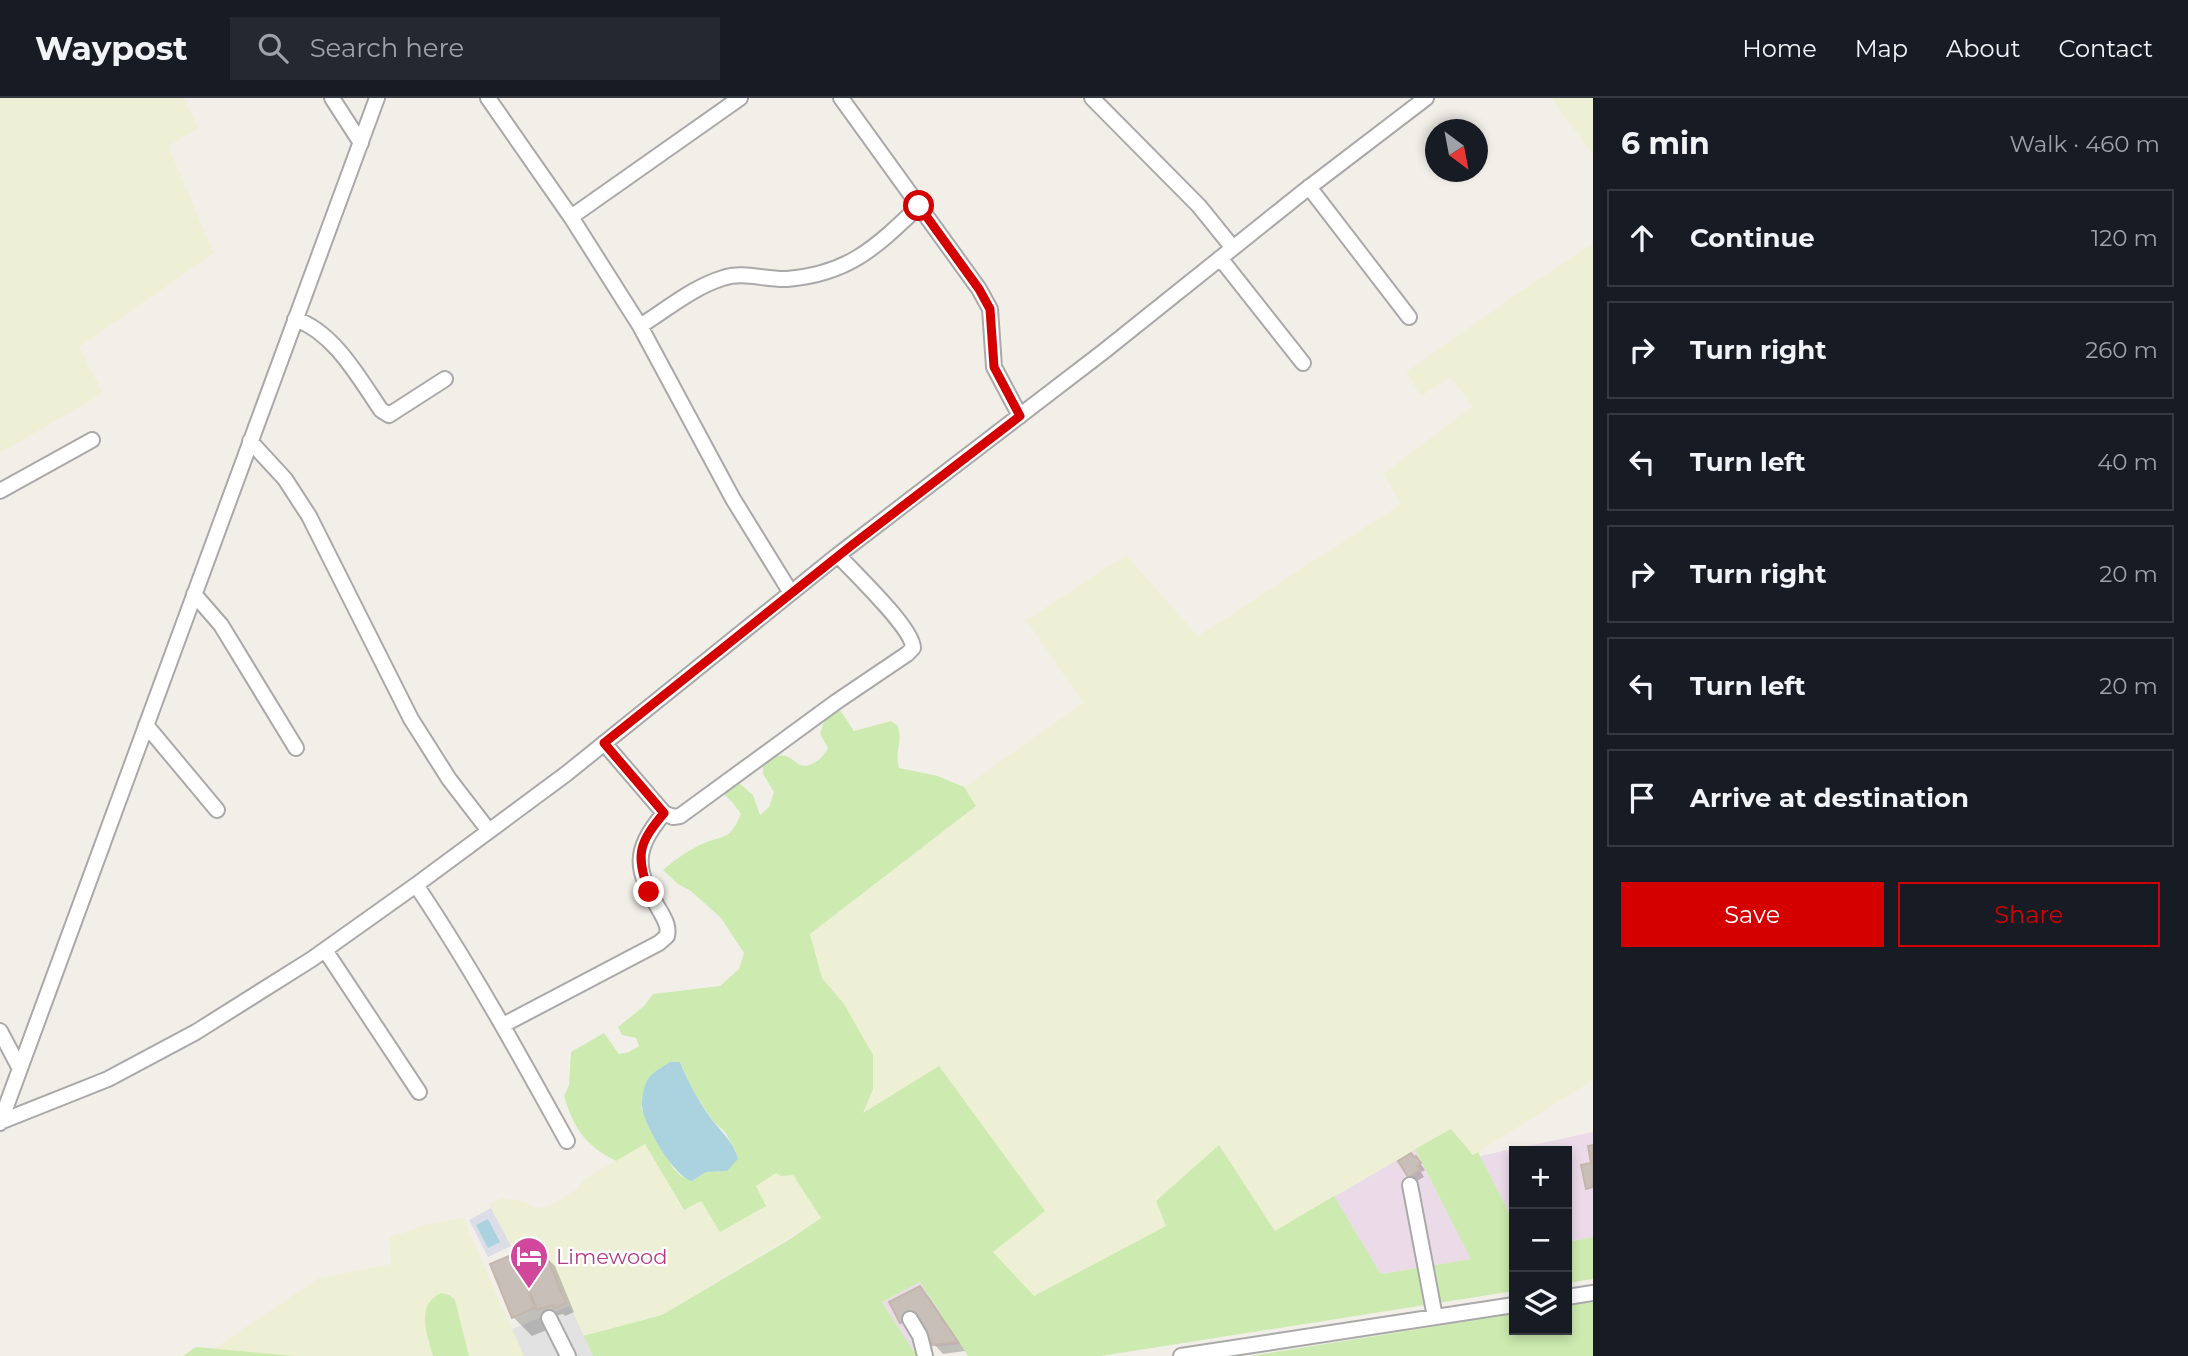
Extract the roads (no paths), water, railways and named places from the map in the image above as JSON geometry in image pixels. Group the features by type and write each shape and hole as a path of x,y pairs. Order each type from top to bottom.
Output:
{"street":[{"path":"332,98 360,143"},
{"path":"0,1122 377,98"},
{"path":"488,98 571,217 640,326 733,499 791,593"},
{"path":"571,217 740,98"},
{"path":"841,98 979,289 990,309 994,367 1020,416"},
{"path":"1092,98 1199,206 1233,248"},
{"path":"0,1122 108,1079 155,1055 250,999 416,885 604,743 838,555 1426,98"},
{"path":"1309,187 1409,317"},
{"path":"640,326 706,285 724,277 785,279 816,275 844,267 862,256 919,206"},
{"path":"1220,258 1303,363"},
{"path":"295,319 309,324 327,340 354,371 381,410 388,415 445,379"},
{"path":"0,491 92,440"},
{"path":"250,441 285,479 309,516 411,719 449,779 489,831"},
{"path":"604,743 664,813 673,817 680,816 913,648 912,641 901,625 838,555"},
{"path":"194,594 221,625 296,748"},
{"path":"145,725 217,810"},
{"path":"503,1024 659,943 667,936 667,923 649,892 639,856 653,826 664,813"},
{"path":"416,885 503,1024 567,1141"},
{"path":"325,950 419,1092"},
{"path":"0,1031 19,1067"},
{"path":"1410,1185 1435,1312"},
{"path":"1572,1296 1593,1293"},
{"path":"1181,1356 1435,1312 1509,1305"},
{"path":"549,1318 568,1356"},
{"path":"910,1319 920,1336 924,1352"}],"water":[{"path":"670,1062 680,1062 701,1104 733,1147 738,1159 727,1171 706,1172 692,1181 668,1160 653,1135 643,1113 643,1091 650,1076"},
{"path":"488,1219 500,1242 488,1248 476,1225"}],"place":[{"name":"Limewood","path":"529,1290"}]}
